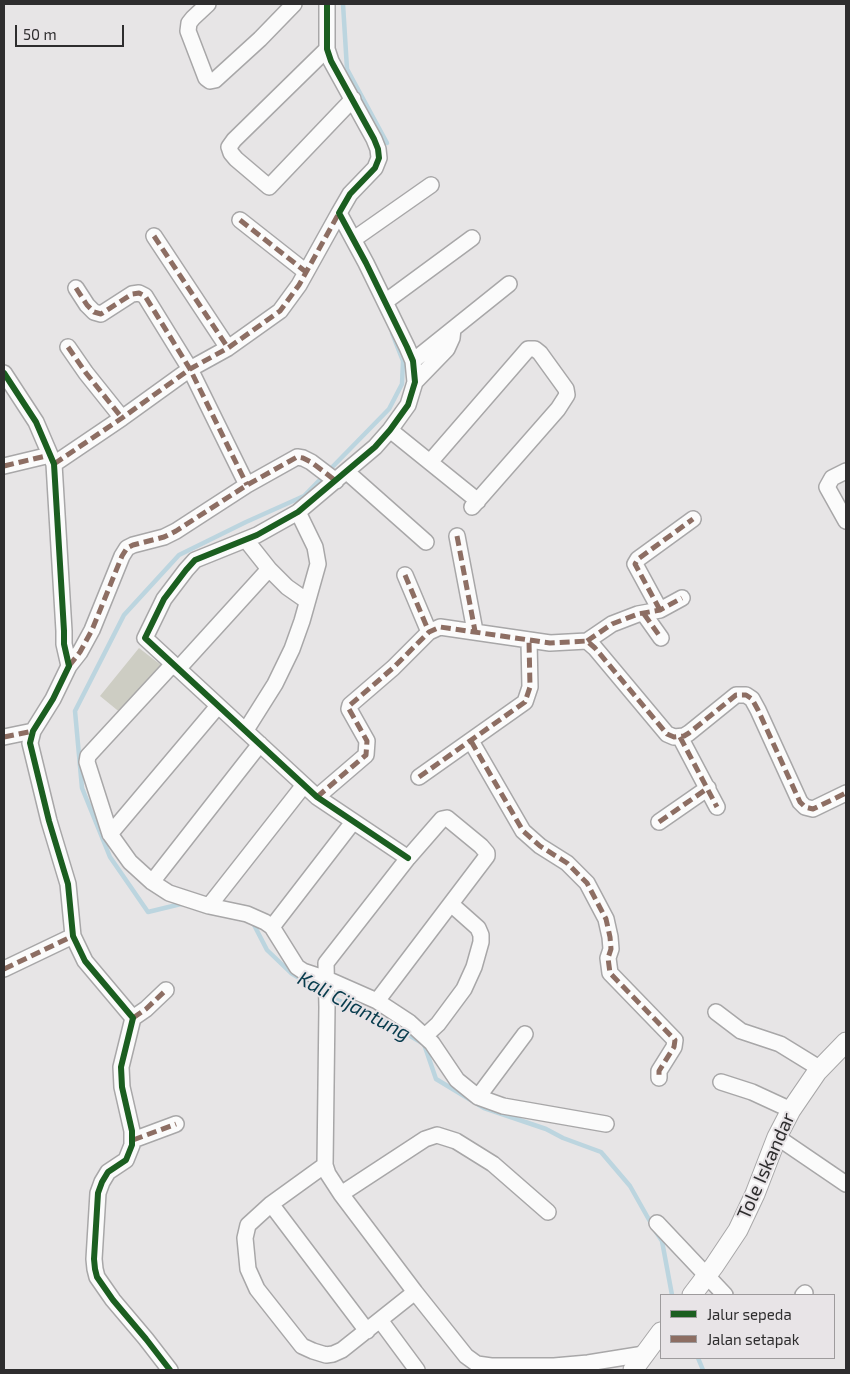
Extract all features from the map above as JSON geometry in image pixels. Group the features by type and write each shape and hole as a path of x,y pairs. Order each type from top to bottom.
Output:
{"main road":[{"name":"Tole Iskandar","path":"694,1293 733,1237 748,1210 777,1137 791,1110 820,1068 846,1042"},
{"path":"633,1370 653,1343"}],"street":[{"path":"208,4 189,23 188,31 206,78 215,80 260,39 294,4"},
{"path":"4,466 52,460 122,418 190,369 228,348 280,310 306,272 350,194 375,168 379,158 378,149 353,99 331,61 327,49 327,4"},
{"path":"327,49 234,140 229,147 231,153 269,187 353,99"},
{"path":"354,240 431,185"},
{"path":"338,213 354,240 413,361 415,382 408,405 375,447 333,474 298,512 246,540 195,560 164,599 145,638 317,797 408,858"},
{"path":"240,220 306,272"},
{"path":"154,236 228,348"},
{"path":"385,302 472,238"},
{"path":"413,361 509,284"},
{"path":"76,288 87,305 94,312 102,314 132,294 139,293 145,296 190,369 247,485"},
{"path":"415,382 447,349 452,338 453,329"},
{"path":"68,347 122,418"},
{"path":"390,430 430,462 475,504 558,409 567,395 566,389 535,349 528,349 430,462"},
{"path":"4,373 36,422 52,460 64,644 69,666"},
{"path":"132,1018 85,960 73,936 68,884 49,822 30,743 33,731 53,699 69,666 80,652 92,630 122,556 133,544 164,537 247,485 297,457 303,458 333,474 426,542"},
{"path":"846,471 832,478 827,487 846,521"},
{"path":"246,730 275,684 292,649 318,564 315,547 298,512"},
{"path":"660,610 635,564 638,559 693,519"},
{"path":"457,536 475,631"},
{"path":"246,540 269,569 287,587 307,601"},
{"path":"269,569 88,756 87,762 110,834 130,862 152,882 169,893 209,906 247,914 272,927 297,967 327,982 377,1001 409,1022 425,1036 457,1080 478,1097 503,1106 606,1124"},
{"path":"405,574 429,632"},
{"path":"317,797 366,755 367,741 349,709 350,705 393,668 429,632 440,627 550,643 587,641 612,624 638,614 660,610 682,598"},
{"path":"644,614 662,638"},
{"path":"419,777 524,702 530,687 530,641"},
{"path":"587,641 595,648 666,734 680,737 689,733 732,697 742,694 752,700 758,710 797,798 802,805 813,809 846,794"},
{"path":"110,834 218,706"},
{"path":"4,736 33,731"},
{"path":"680,737 717,807"},
{"path":"471,740 524,831 536,843 567,863 587,883 598,902 608,928 610,949 608,958 612,976 675,1040 674,1047 658,1072 659,1078"},
{"path":"152,882 260,744"},
{"path":"209,906 304,785"},
{"path":"659,822 708,788"},
{"path":"377,1001 486,859 487,853 481,846 449,819 444,818 408,858 326,963 328,1008 325,1165 328,1174 415,1292 466,1356 483,1365 554,1366 588,1363 653,1343"},
{"path":"272,927 353,822"},
{"path":"425,1036 438,1024 464,989 474,967 481,942 481,934 478,928 451,904"},
{"path":"4,969 73,936"},
{"path":"166,990 146,1009 132,1018 121,1067 122,1087 133,1140 126,1160 108,1172 98,1193 94,1259 97,1276 113,1300 170,1370"},
{"path":"716,1012 742,1031 780,1044 820,1068"},
{"path":"478,1097 525,1034"},
{"path":"721,1082 752,1092 791,1110"},
{"path":"133,1140 176,1124"},
{"path":"341,1194 425,1139 438,1135 456,1141 493,1164 548,1212"},
{"path":"777,1137 846,1184"},
{"path":"325,1165 271,1204 250,1222 246,1233 248,1269 257,1289 302,1346 326,1355 342,1350 415,1292"},
{"path":"271,1204 367,1330"},
{"path":"656,1223 724,1294"},
{"path":"380,1320 417,1370"}],"shaded area":[{"path":"139,648 161,665 122,714 100,696"}],"waterway":[{"name":"Kali Cijantung","path":"343,4 347,69 387,143"},
{"name":"Kali Cijantung","path":"185,903 148,912 110,857 82,788 75,711 124,615 179,555 304,496 389,409 402,384 403,361 392,333"},
{"name":"Kali Cijantung","path":"252,921 267,950 291,973 322,992"},
{"name":"Kali Cijantung","path":"331,997 386,1022 424,1044 436,1079 484,1108 546,1129 563,1138 601,1152 630,1186 652,1225"},
{"name":"Kali Cijantung","path":"656,1232 662,1241 672,1294"},
{"name":"Kali Cijantung","path":"698,1359 703,1370"}],"marked path":[{"path":"54,464 190,369 228,348 280,311 299,285 339,213"},
{"path":"240,220 306,272"},
{"path":"154,236 228,348"},
{"path":"76,288 87,305 94,312 101,314 132,294 139,293 145,296 190,369 247,485"},
{"path":"68,347 122,418"},
{"path":"4,466 50,455"},
{"path":"69,666 80,652 92,630 127,548 164,537 176,531 247,485 297,457 311,462 336,481"},
{"path":"660,610 635,564 638,559 693,519"},
{"path":"457,536 475,631"},
{"path":"405,575 429,632"},
{"path":"587,641 612,624 638,614 660,610 682,598"},
{"path":"644,614 661,638"},
{"path":"317,797 366,755 367,741 349,709 350,705 393,668 429,632 440,627 550,643 587,641 667,734 674,737 684,736 689,733 736,695 746,695 752,699 758,710 800,802 805,807 813,809 846,793"},
{"path":"419,777 525,702 530,687 529,641"},
{"path":"4,737 33,731"},
{"path":"680,737 717,807"},
{"path":"471,741 523,831 540,846 567,863 587,883 606,919 611,949 608,958 610,973 675,1040 674,1047 659,1071 659,1078"},
{"path":"659,822 708,788"},
{"path":"4,969 73,936"},
{"path":"133,1018 146,1009 166,990"},
{"path":"133,1140 176,1124"}],"cycle path":[{"path":"327,4 327,49 331,61 374,139 379,158 375,168 350,194 339,213 407,347 413,361 415,382 408,405 375,447 298,512 257,535 195,560 164,599 145,638 317,797 408,858"},
{"path":"4,373 36,422 54,464 64,644 69,666 53,699 33,731 30,743 49,821 68,884 73,936 85,961 133,1018 121,1067 122,1087 132,1131 132,1145 126,1160 108,1172 98,1193 95,1269 97,1277 113,1300 170,1370"}]}
